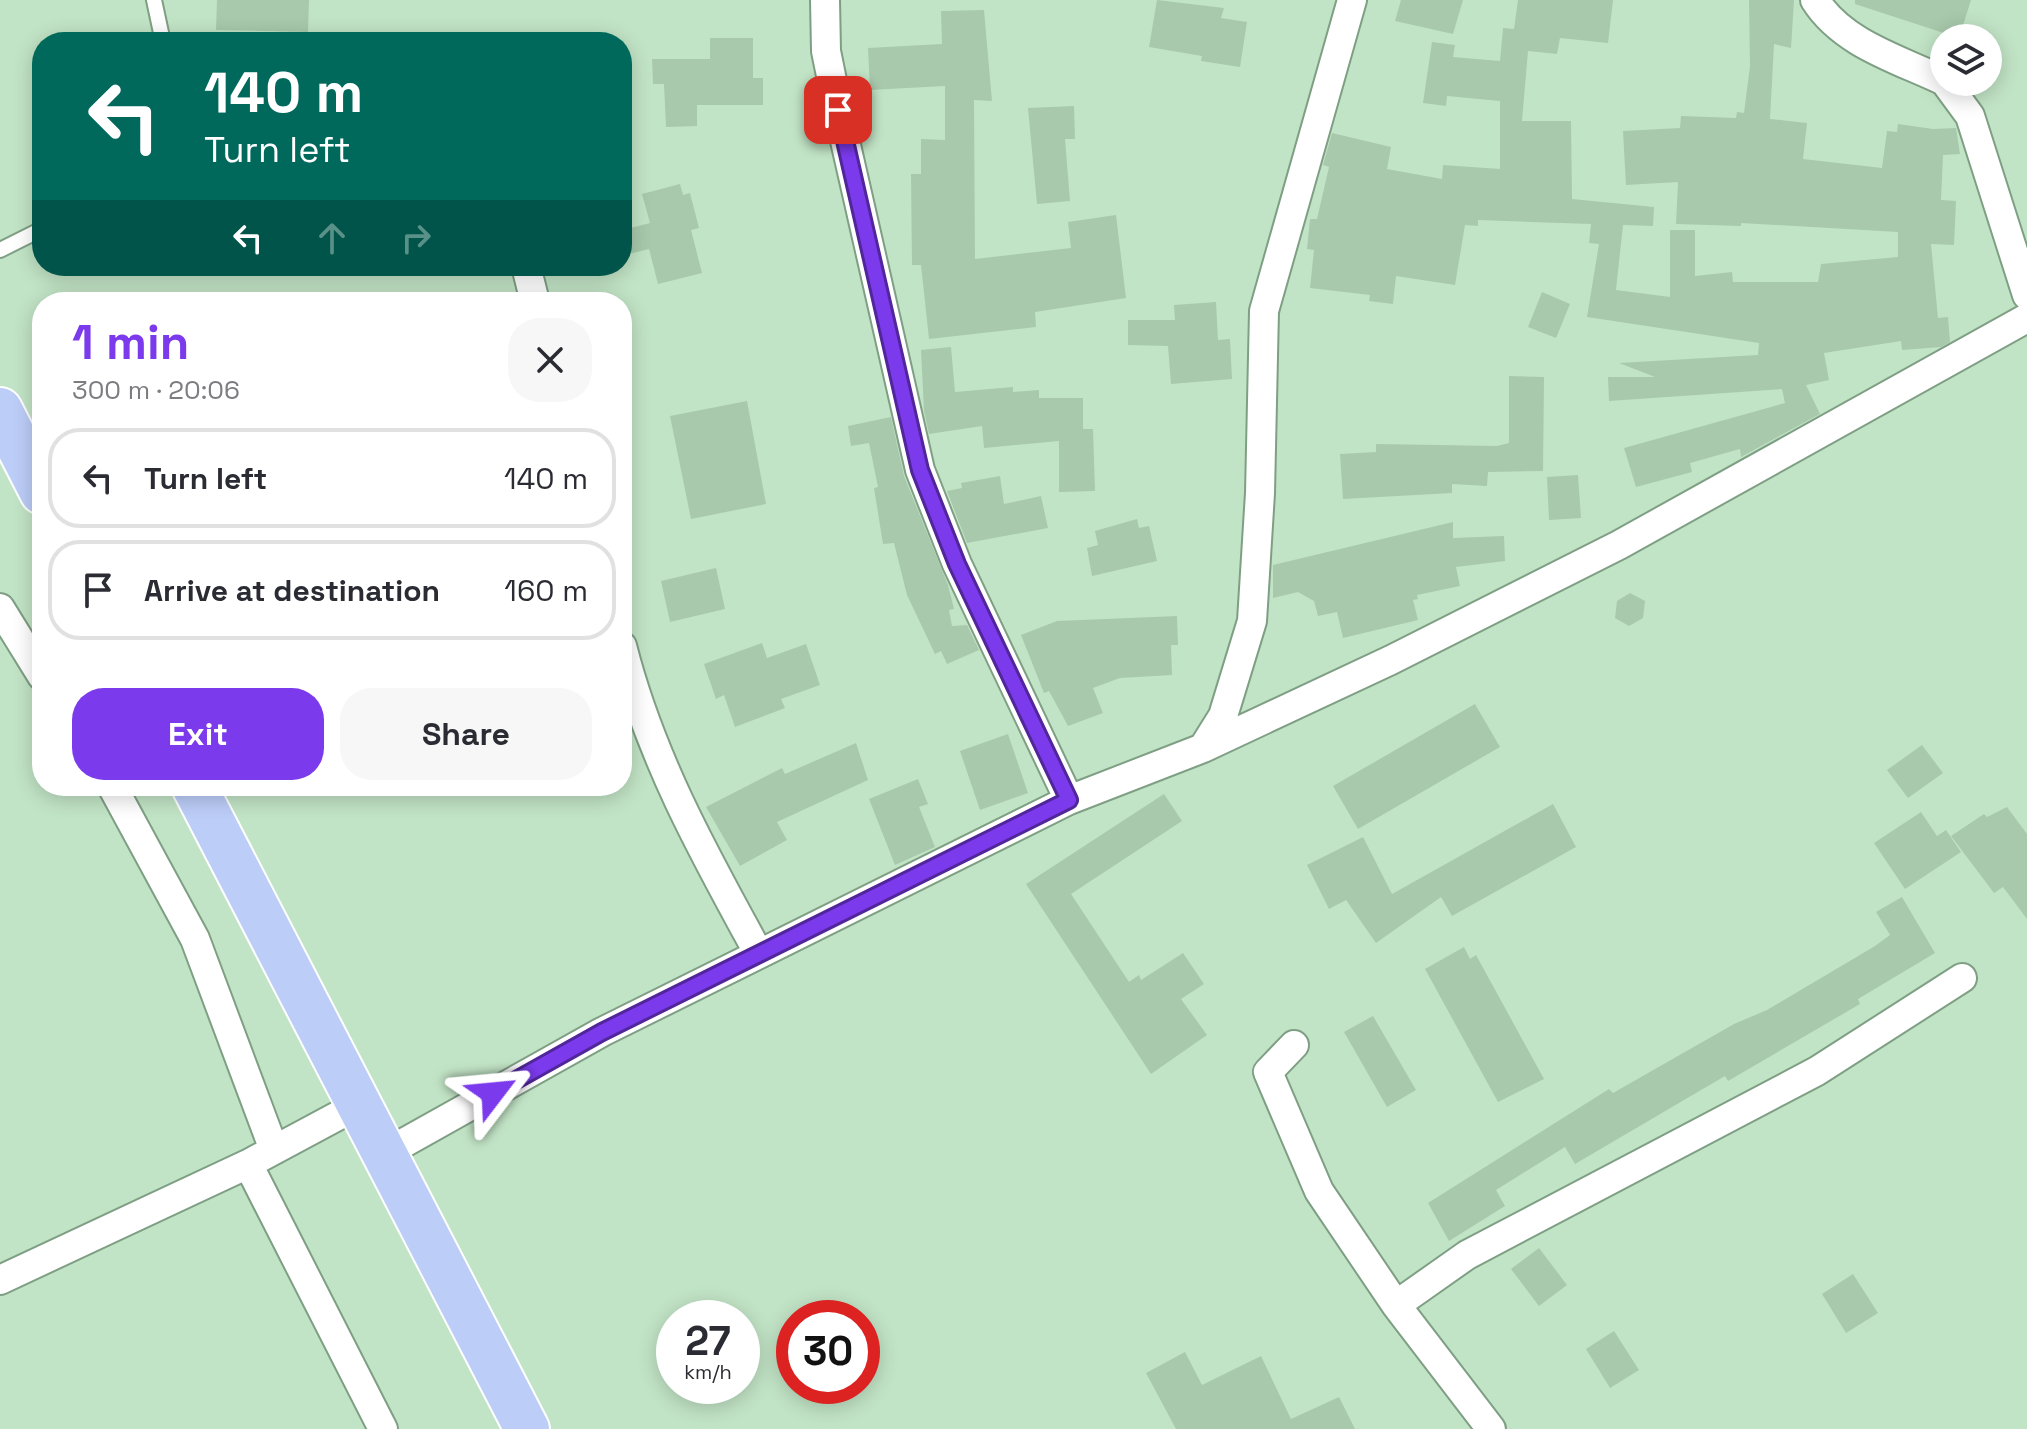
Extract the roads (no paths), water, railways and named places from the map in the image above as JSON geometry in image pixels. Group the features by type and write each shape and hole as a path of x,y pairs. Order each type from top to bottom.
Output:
{"highway":[{"path":"0,410 32,472"},
{"path":"199,796 527,1429"}],"street":[{"path":"825,0 826,51 835,96 920,470 957,564 1069,800"},
{"path":"1203,748 1223,716 1252,621 1260,493 1264,311 1352,0"},
{"path":"1815,0 1834,26 1850,37 1930,74"},
{"path":"1956,96 1970,116 2027,295"},
{"path":"384,1154 602,1032 1069,800 1203,748 1391,660 1619,545 2027,318"},
{"path":"0,608 32,660"},
{"path":"632,678 655,750 682,814 759,954"},
{"path":"117,796 195,939 274,1150"},
{"path":"1396,1305 1467,1255 1817,1071 1962,978"},
{"path":"1294,1045 1268,1072 1319,1191 1396,1305 1491,1429"},
{"path":"0,1280 248,1164 358,1105"},
{"path":"248,1164 383,1429"}],"lane":[{"path":"154,0 161,32"},
{"path":"0,250 32,234"}]}
